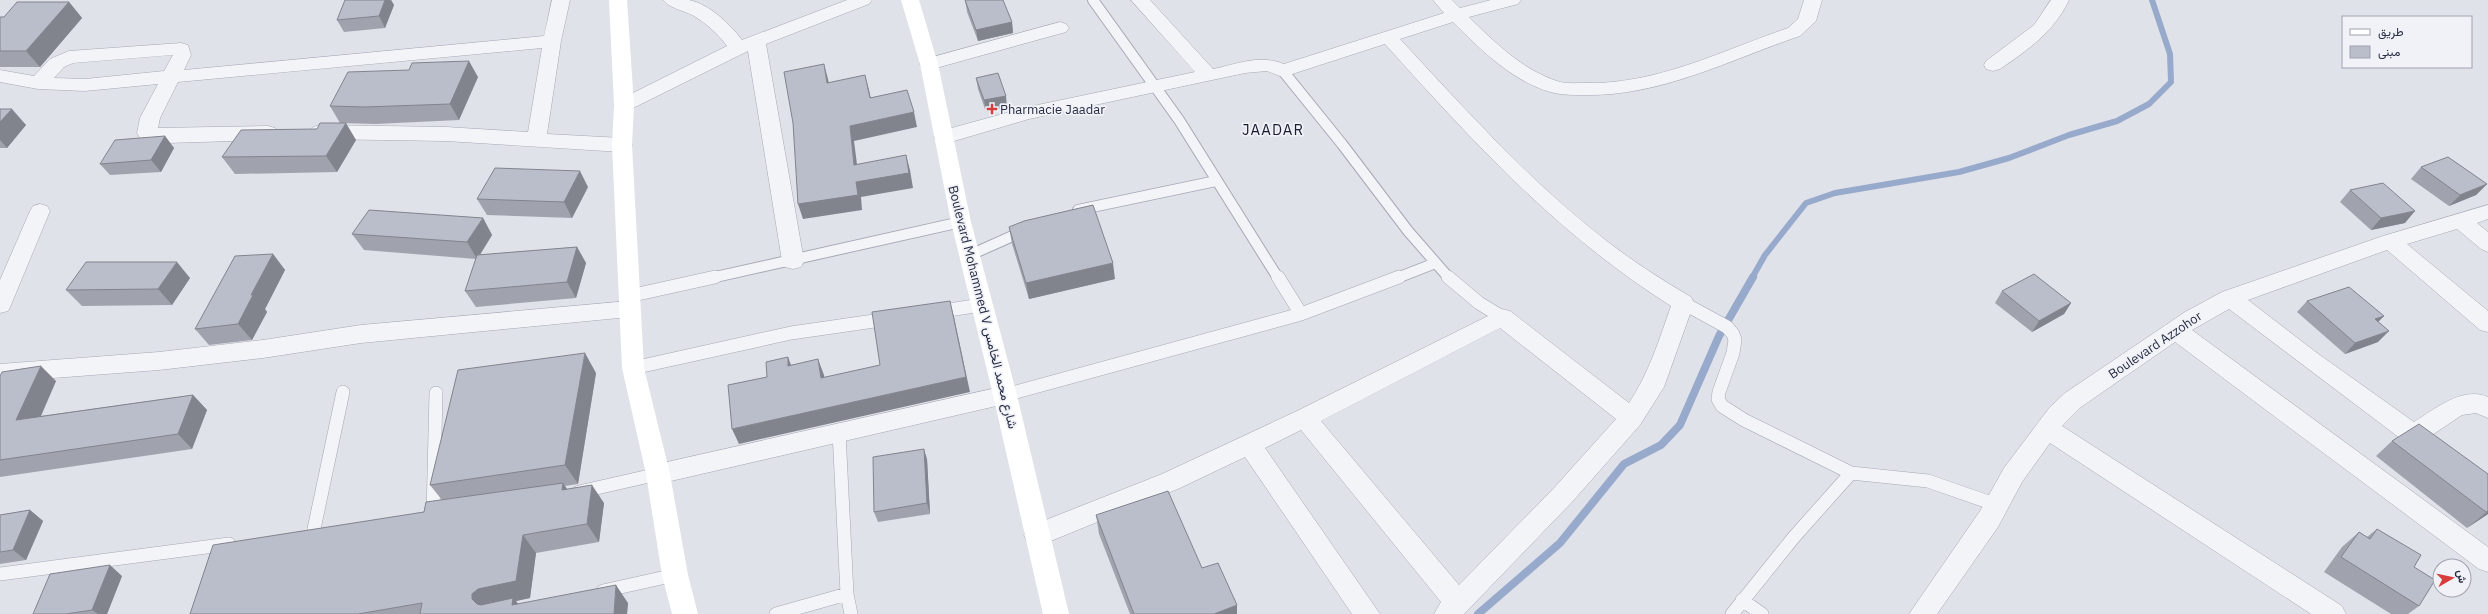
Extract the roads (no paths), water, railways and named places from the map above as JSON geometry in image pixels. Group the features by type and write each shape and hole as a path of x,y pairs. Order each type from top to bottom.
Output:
{"main road":[{"path":"618,0 624,105 622,145 629,302 634,368 658,474 675,575 685,614"},
{"name":"Boulevard Mohammed V شارع محمد الخامس","path":"910,0 929,64 961,222 970,255 980,305 1005,395 1056,614"}],"street":[{"path":"537,138 552,41 561,0"},
{"path":"672,0 713,20 747,45 793,261"},
{"path":"624,105 747,45 863,0"},
{"path":"1140,0 1208,75"},
{"path":"1442,0 1456,15 1512,66 1554,87 1597,91 1640,86 1684,72 1794,32 1807,21 1810,5 1813,0"},
{"path":"944,137 1028,113 1256,64 1270,65 1283,71 1389,38 1456,15 1512,0"},
{"path":"1993,65 2037,32 2055,14 2060,0"},
{"path":"929,64 1060,28"},
{"path":"1305,418 1452,609 1563,495 1632,418 1652,387 1688,306 1626,268 1553,210 1485,143 1389,38"},
{"path":"0,76 38,83 85,85 552,41"},
{"path":"38,83 57,63 69,57 180,49 182,55 150,118 147,129 149,135 345,131 537,138 622,145"},
{"path":"0,305 40,211"},
{"name":"Boulevard Azzohor","path":"1922,614 1964,557 1997,505 2013,475 2048,428 2073,400 2176,330 2230,298 2390,241 2488,212"},
{"path":"2460,220 2488,244"},
{"path":"2390,241 2488,324"},
{"path":"2230,298 2451,461"},
{"path":"0,373 159,361 263,350 361,334 629,302"},
{"path":"1037,535 1171,480 1305,418 1502,317 1571,373 1632,418"},
{"path":"2176,330 2488,561"},
{"path":"658,474 839,432 927,414 1005,395"},
{"path":"2413,434 2456,407 2479,403 2488,409"},
{"path":"2048,428 2333,614"},
{"path":"1249,444 1314,541 1367,614"}],"lane":[{"path":"1093,0 1153,86 1179,120 1301,314"},
{"path":"1283,71 1355,160 1433,264 1466,294 1502,317"},
{"path":"1070,212 1216,180"},
{"path":"629,302 793,261 961,222"},
{"path":"970,255 1034,226"},
{"path":"1005,395 1301,314 1433,264"},
{"path":"927,313 980,305"},
{"path":"1688,306 1730,329 1735,340 1733,353 1719,392 1718,399 1722,406 1744,420 1851,473 1928,481 1997,505"},
{"path":"634,368 790,334 897,318"},
{"path":"314,529 343,392"},
{"path":"433,515 436,394"},
{"path":"839,432 847,594 851,614"},
{"path":"1732,614 1742,600 1851,473"},
{"path":"565,495 658,474"},
{"path":"417,517 449,512"},
{"path":"300,532 330,527"},
{"path":"0,574 241,542"},
{"path":"592,593 675,575"},
{"path":"776,614 847,594"},
{"path":"1742,600 1762,614"}],"waterway":[{"path":"1752,278 1765,255 1806,203 1835,193 1959,172 2009,158 2069,135 2117,121 2149,104 2171,82 2170,54 2152,0"},
{"path":"1478,614 1560,543 1624,464 1661,445 1680,425 1719,336 1753,277"}],"place":[{"name":"Pharmacie Jaadar","path":"992,109"}],"district":[{"name":"JAADAR","path":"1273,129"}]}
